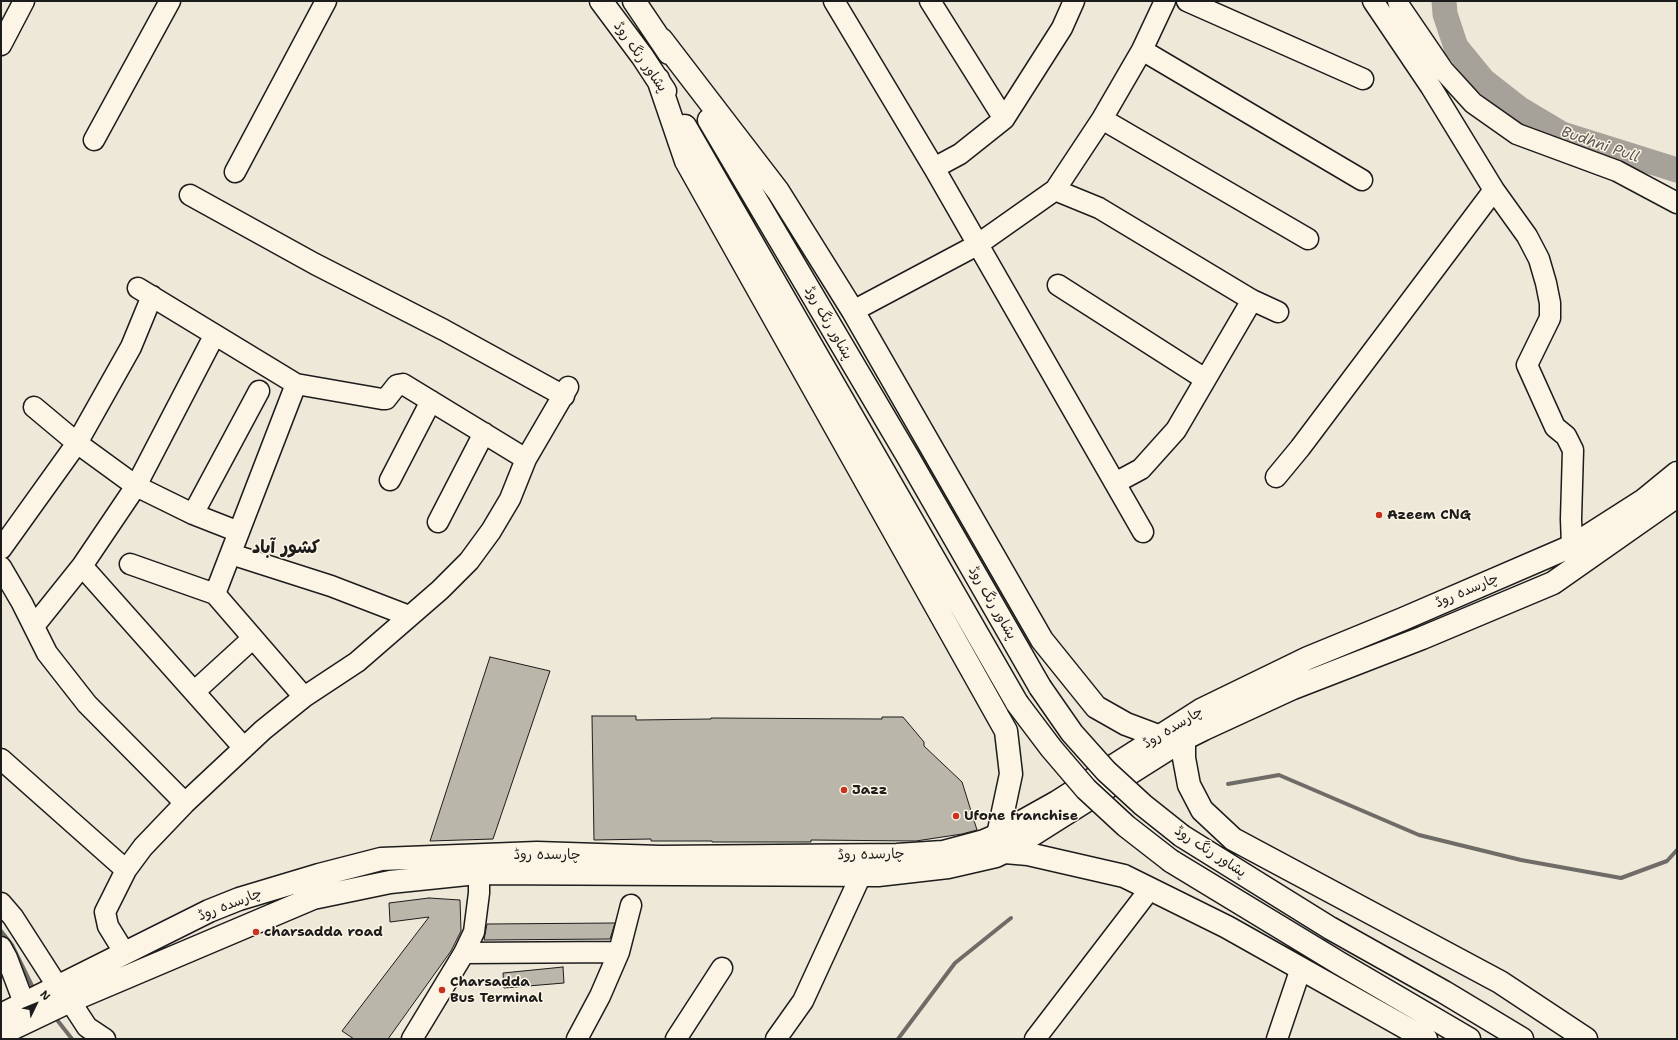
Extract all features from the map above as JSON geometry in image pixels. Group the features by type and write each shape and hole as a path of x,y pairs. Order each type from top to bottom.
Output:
{"main road":[{"name":"پشاور رنگ روڈ","path":"601,1 658,79 1017,703 1051,748 1086,789 1126,826 1171,861 1339,963 1469,1039"},
{"name":"پشاور رنگ روڈ","path":"634,1 662,40 904,451 1040,687 1072,732 1106,771 1143,805 1182,836 1330,928 1444,992 1522,1039"},
{"path":"662,40 778,191 853,311 1042,640 1096,707 1126,724 1158,736"},
{"path":"658,79 686,160 1006,731 1011,774 1001,844 1028,854 1124,876 1227,927 1426,1039"},
{"name":"چارسدہ روڈ","path":"1,1015 48,1000 313,898 537,853 660,857 916,854 1001,844 1184,739 1292,688 1422,638 1553,583 1649,506 1677,474"},
{"name":"چارسدہ روڈ","path":"1,1034 48,1000 124,952 209,911 233,901 319,875 381,859 479,864 878,875 948,867 996,856 1001,844 1057,802 1158,736 1201,710 1308,658 1572,546 1649,506 1677,496"},
{"path":"1184,739 1184,758 1189,785 1202,810 1233,839 1500,982 1586,1039"}],"street":[{"path":"1,45 24,1"},
{"path":"94,140 170,1"},
{"path":"235,172 326,1"},
{"path":"834,1 934,168 1143,532"},
{"path":"930,1 1004,119"},
{"path":"934,168 960,154 1004,119 1062,28 1074,1"},
{"path":"853,311 977,245 1055,190 1102,119 1142,50 1165,1"},
{"path":"1187,1 1363,78"},
{"path":"1373,1 1431,87 1494,190 1527,236 1539,259 1550,303 1550,318 1526,366 1555,426 1566,436 1573,450 1571,519 1572,546"},
{"path":"1398,1 1400,7 1443,70 1473,103 1517,134 1617,171 1677,203"},
{"path":"1142,50 1362,180"},
{"path":"1102,119 1308,239"},
{"path":"1055,190 1099,208 1252,300 1278,312"},
{"path":"1276,477 1300,448 1494,190"},
{"path":"124,952 108,926 105,912 126,870 143,847 185,803 274,720 304,697 357,662 408,616 440,590 469,561 491,531 510,499 526,459 566,391 315,264 190,195"},
{"path":"1058,285 1204,379"},
{"path":"1,549 77,443 131,347 145,292 214,336 296,384 382,400 386,398 397,385 403,384 526,459"},
{"path":"1115,483 1141,469 1176,430 1204,379 1252,300"},
{"path":"34,626 82,566 136,486 214,336"},
{"path":"215,594 296,384"},
{"path":"193,514 258,391"},
{"path":"390,480 431,401"},
{"path":"34,407 77,443 136,486 193,514 239,532"},
{"path":"438,522 484,433"},
{"path":"231,554 331,586 408,616"},
{"path":"130,564 215,594 252,639 304,697"},
{"path":"82,566 244,748"},
{"path":"1,567 22,603 47,653 87,704 185,803"},
{"path":"194,692 252,639"},
{"path":"1,758 126,870"},
{"path":"412,1039 464,953 474,932 479,864"},
{"path":"776,1039 803,1001 861,875"},
{"path":"1035,1039 1150,889"},
{"path":"1,903 13,917 48,1000"},
{"path":"577,1039 600,996 619,952 631,905"},
{"path":"1,947 7,958 48,1000 105,1039"},
{"path":"464,953 619,952"},
{"path":"676,1039 722,968"},
{"path":"1276,1039 1301,968"}],"building":[{"path":"490,657 550,671 493,839 430,841"},
{"path":"592,716 636,716 636,720 711,718 882,719 882,717 903,717 924,742 924,746 962,782 977,830 962,834 916,841 811,840 811,842 712,842 651,841 651,839 594,840"},
{"path":"429,898 460,900 461,931 451,951 388,1039 354,1039 342,1031 429,917 390,922 389,903"},
{"path":"615,923 610,939 484,940 487,924"},
{"path":"563,967 564,983 504,988 503,973"}],"waterway":[{"name":"Budhni Pull","path":"1444,1 1445,14 1456,47 1483,80 1520,109 1562,134 1677,170"},
{"path":"1228,784 1279,775 1419,835 1521,860 1621,878 1667,861 1677,850"},
{"path":"898,1039 955,963 1011,918"},
{"path":"1,931 12,945 35,992"},
{"path":"54,1016 72,1039"}],"place":[{"name":"Azeem CNG","path":"1379,515"},
{"name":"Jazz","path":"844,790"},
{"name":"Ufone franchise","path":"956,816"},
{"name":"charsadda road","path":"256,932"},
{"name":"Charsadda Bus Terminal","path":"442,990"}],"district":[{"name":"کشور آباد","path":"286,548"}]}
